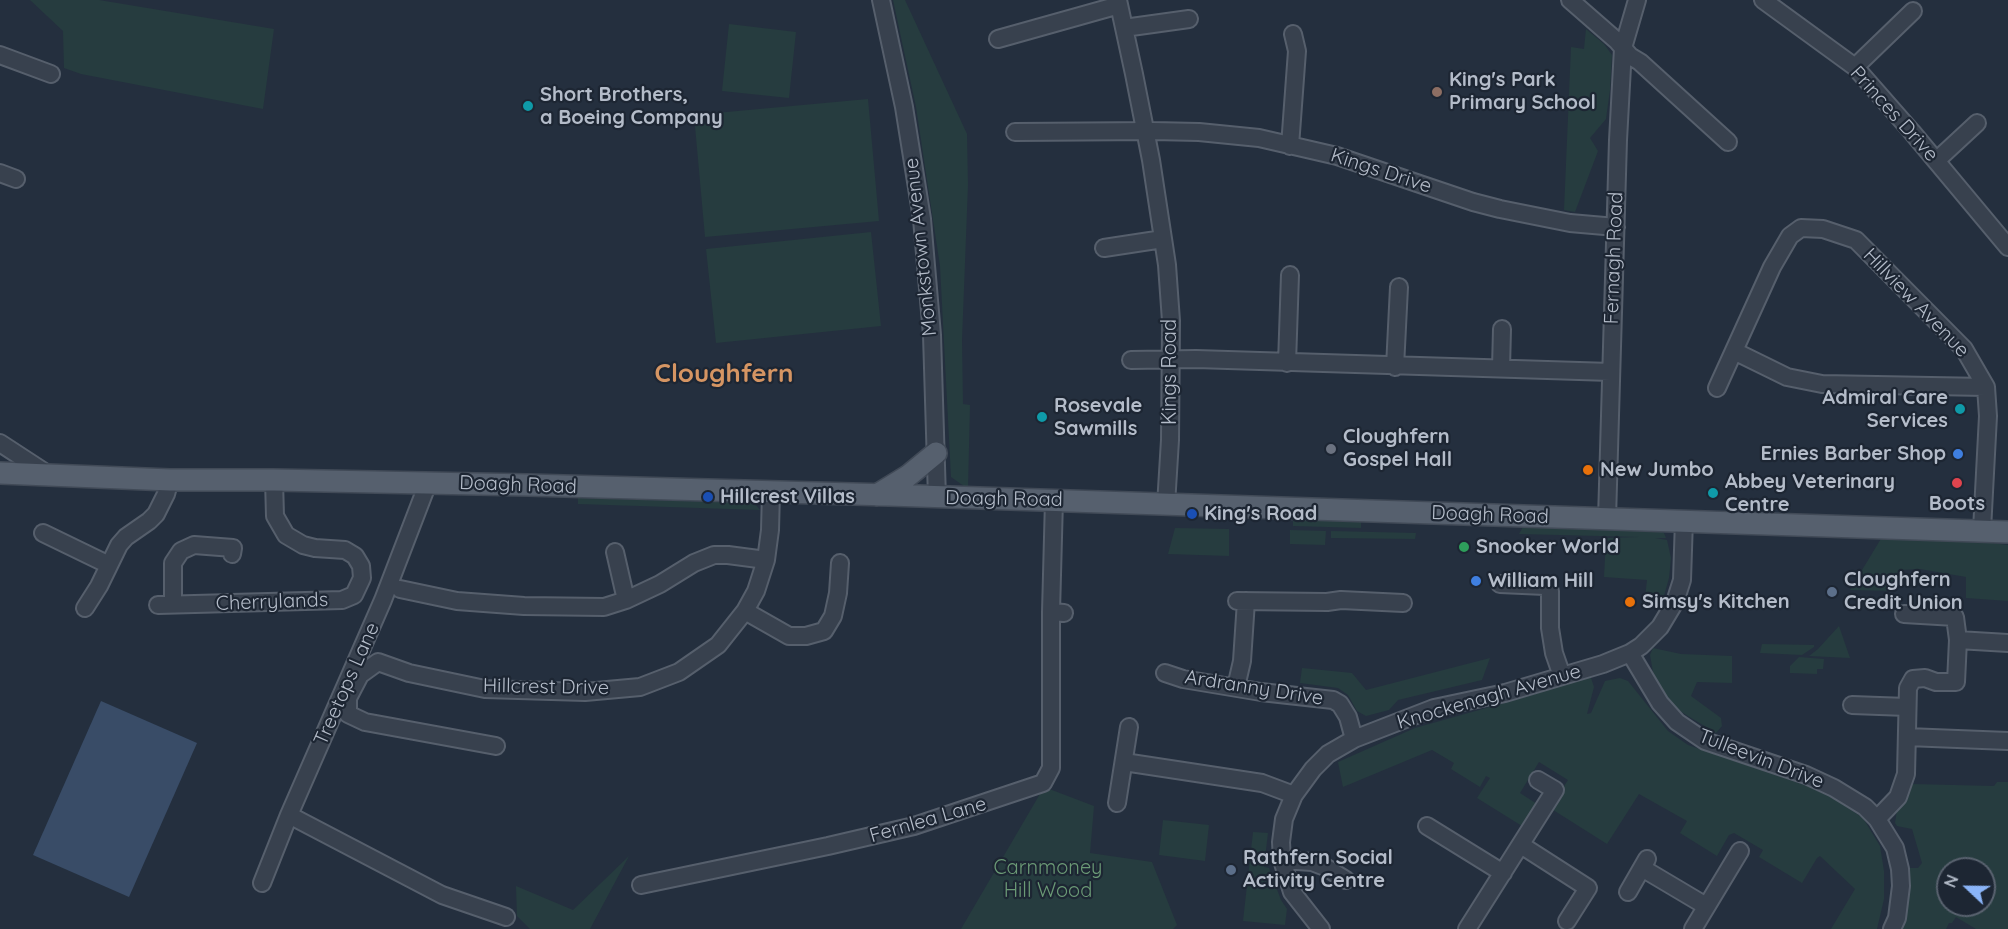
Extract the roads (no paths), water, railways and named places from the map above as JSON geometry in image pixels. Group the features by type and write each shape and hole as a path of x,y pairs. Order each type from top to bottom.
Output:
{"main road":[{"path":"877,495 908,476 936,453"},
{"name":"Doagh Road","path":"0,473 170,480 429,483 1054,500 2008,532"}],"street":[{"name":"Monkstown Avenue","path":"881,0 904,107 922,219 932,335 937,498"},
{"path":"1570,0 1728,142"},
{"name":"Fernagh Road","path":"1607,519 1618,140 1623,48 1637,0"},
{"name":"Princes Drive","path":"1763,0 1855,67 2008,247"},
{"name":"Kings Road","path":"998,39 1118,2 1163,239 1171,321 1170,440 1166,505"},
{"path":"1855,67 1913,11"},
{"path":"1124,28 1189,19"},
{"path":"1290,146 1297,51 1293,34"},
{"path":"0,55 51,74"},
{"path":"1936,161 1977,123"},
{"path":"1015,132 1144,130"},
{"name":"Kings Drive","path":"1144,130 1259,138 1337,156 1500,209 1570,223 1616,227"},
{"name":"Hillview Avenue","path":"1717,388 1772,267 1790,236 1802,228 1823,228 1856,240 1964,349 1986,387 1988,416 1982,530"},
{"path":"1104,248 1163,239"},
{"path":"1287,363 1290,275"},
{"path":"1395,367 1399,287"},
{"path":"1501,368 1502,329"},
{"path":"1734,351 1787,377 1822,384 1986,387"},
{"path":"1131,360 1611,372"},
{"path":"0,443 49,475"},
{"path":"86,608 118,545 156,514 170,480"},
{"name":"Cherrylands","path":"232,554 232,548 194,545 181,551 173,563 166,604 342,600 354,595 362,578 361,566 355,556 345,550 303,545 286,535 275,516 274,480"},
{"name":"Treetops Lane","path":"262,884 289,815 383,600 429,483"},
{"name":"Hillcrest Drive","path":"496,746 365,722 348,714 348,698 360,675 378,662 409,673 485,689 585,692 640,687 679,672 718,645 745,611 756,591 766,560 771,492"},
{"name":"Fernlea Lane","path":"641,885 914,826 1043,783 1051,768 1058,613 1054,500"},
{"name":"Knockenagh Avenue","path":"1321,929 1292,892 1282,860 1281,842 1284,819 1294,795 1307,775 1328,754 1354,739 1434,708 1505,693 1603,664 1630,653 1654,635 1675,602 1682,580 1684,520"},
{"path":"43,533 109,566"},
{"path":"615,552 626,600"},
{"path":"400,589 457,601 524,606 604,607 626,600 660,584 694,563 714,555 766,560"},
{"path":"745,611 789,636 806,636 824,631 833,616 838,593 840,563"},
{"path":"1500,584 1545,586 1550,591 1550,628 1554,653 1562,676"},
{"path":"1236,687 1242,661 1242,601 1327,602 1341,600 1403,603"},
{"path":"1878,819 1898,797 1904,781 1908,688 1913,679 1925,678 1936,682 1956,682 1958,640 1955,617 1904,614"},
{"path":"1958,640 2008,643"},
{"name":"Tulleevin Drive","path":"1630,653 1660,703 1677,722 1705,741 1806,775 1834,788 1865,807 1878,819 1895,848 1900,869 1898,907 1892,929"},
{"name":"Ardranny Drive","path":"1165,673 1183,679 1333,700 1340,704 1354,739"},
{"path":"1852,705 1907,706"},
{"path":"1118,803 1129,727"},
{"path":"1907,737 2008,741"},
{"path":"1124,762 1262,783 1294,795"},
{"path":"1467,929 1555,790 1538,780"},
{"path":"289,815 442,895 506,917"},
{"path":"1427,826 1503,873"},
{"path":"1521,845 1588,888 1566,921"},
{"path":"1693,929 1740,851"},
{"path":"1282,860 1312,862 1346,880"},
{"path":"1628,892 1645,863 1706,906"}],"water":[{"path":"101,701 197,743 129,897 33,855"}],"place":[{"name":"King's Park Primary School","path":"1437,92"},
{"name":"Short Brothers, a Boeing Company","path":"528,106"},
{"name":"Admiral Care Services","path":"1960,409"},
{"name":"Rosevale Sawmills","path":"1042,417"},
{"name":"Cloughfern Gospel Hall","path":"1331,449"},
{"name":"Ernies Barber Shop","path":"1958,454"},
{"name":"New Jumbo","path":"1588,470"},
{"name":"Boots","path":"1957,483"},
{"name":"Abbey Veterinary Centre","path":"1713,493"},
{"name":"Hillcrest Villas","path":"708,497"},
{"name":"King's Road","path":"1192,514"},
{"name":"Snooker World","path":"1464,547"},
{"name":"William Hill","path":"1476,581"},
{"name":"Cloughfern Credit Union","path":"1832,592"},
{"name":"Simsy's Kitchen","path":"1630,602"},
{"name":"Rathfern Social Activity Centre","path":"1231,870"}],"district":[{"name":"Cloughfern","path":"724,374"}],"park label":[{"name":"Carnmoney Hill Wood","path":"1048,880"}]}
